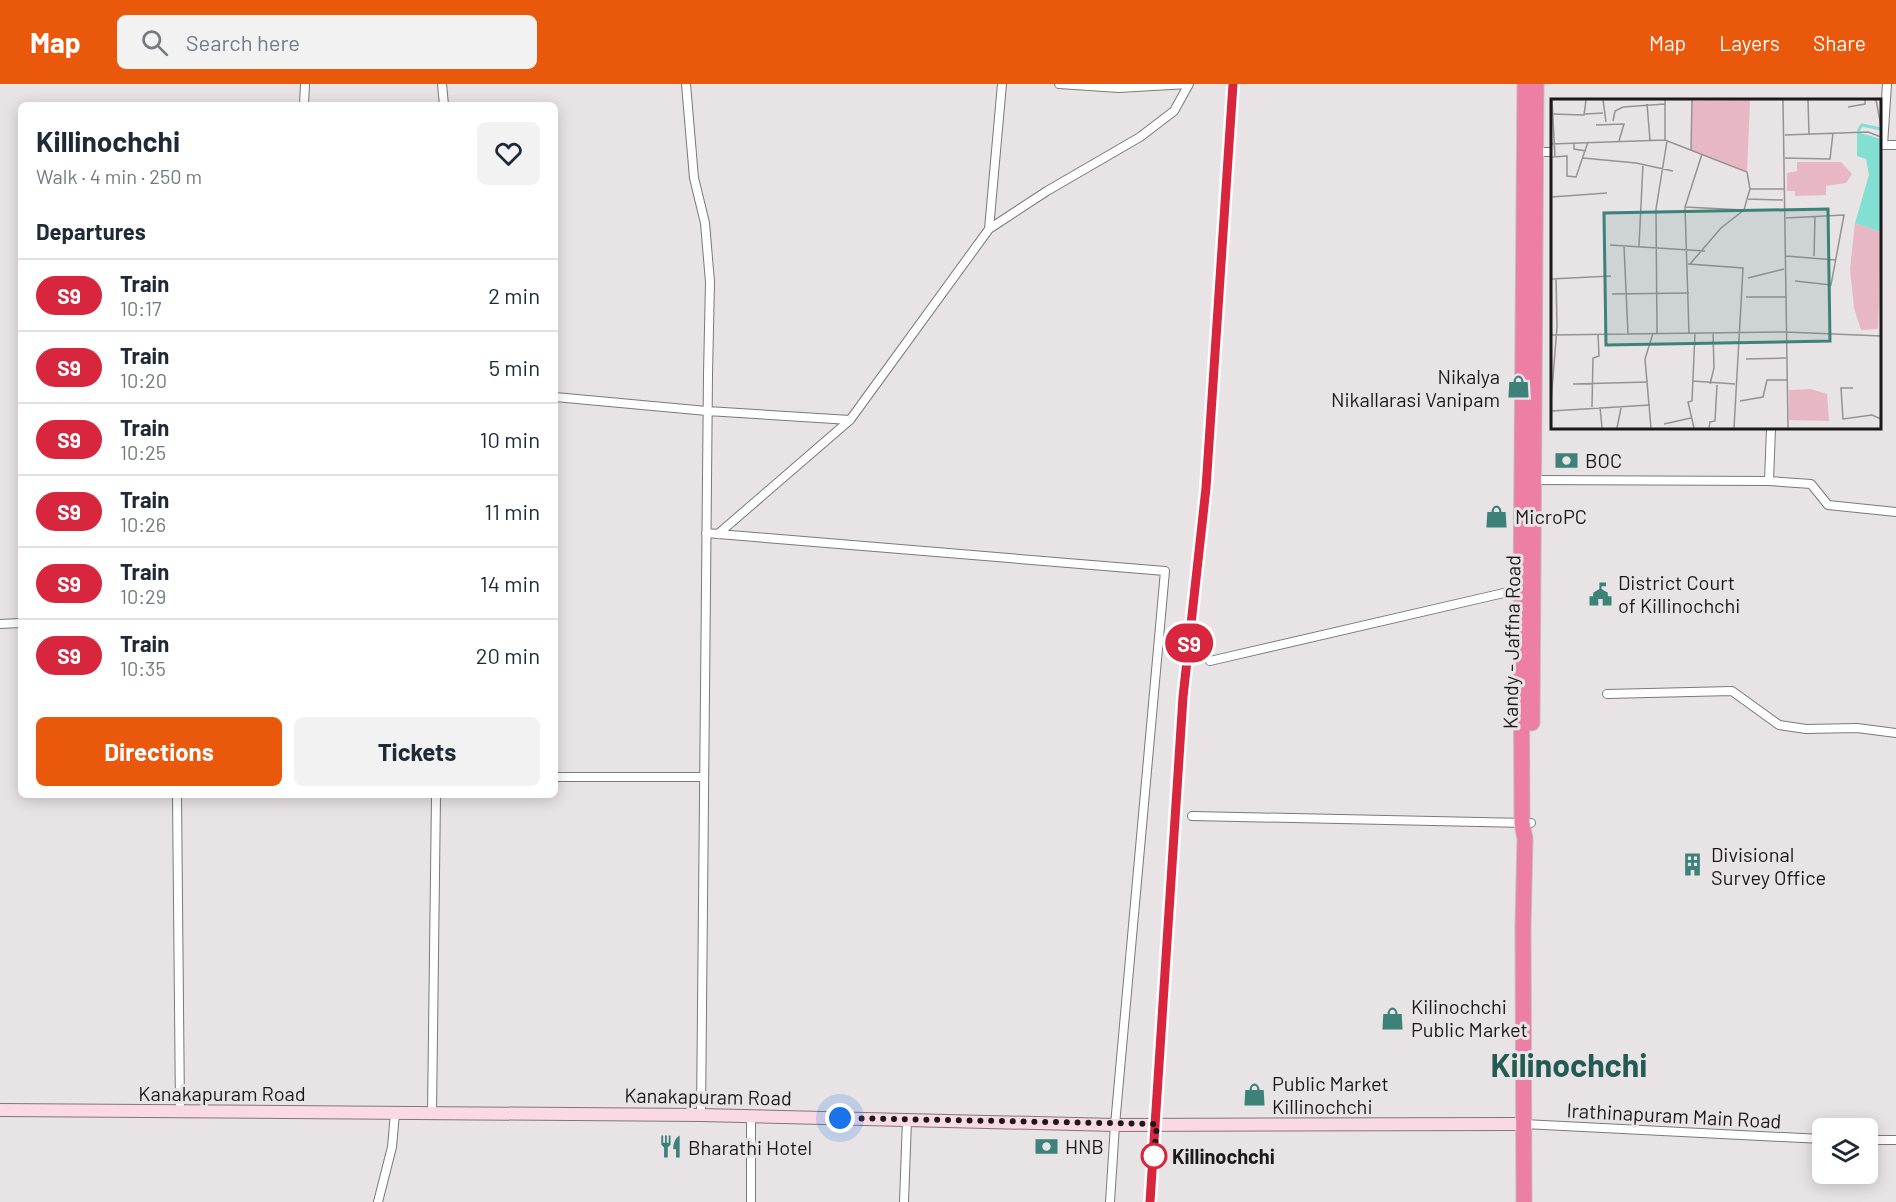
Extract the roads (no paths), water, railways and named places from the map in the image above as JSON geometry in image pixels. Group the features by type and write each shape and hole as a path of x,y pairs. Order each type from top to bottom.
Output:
{"highway":[{"name":"Kandy - Jaffna Road","path":"1525,84 1530,152"},
{"name":"Kandy - Jaffna Road","path":"1524,1202 1523,927 1526,823 1530,152 1536,84"},
{"name":"Kandy - Jaffna Road","path":"1526,823 1521,590 1527,481"}],"street":[{"path":"304,102 305,84"},
{"path":"442,84 444,102"},
{"path":"687,84 694,178 705,223 711,282 707,411 701,1115"},
{"path":"989,229 1002,84"},
{"path":"1059,84 1119,88 1188,84"},
{"path":"718,534 850,420 989,229 1047,191 1140,137 1174,111 1188,84"},
{"path":"1887,84 1881,146 1896,145"},
{"path":"1530,152 1551,152"},
{"path":"558,397 707,411 850,420"},
{"path":"1769,481 1771,429"},
{"path":"1527,481 1769,481 1811,484 1828,505 1896,512"},
{"path":"706,533 1165,571 1110,1202"},
{"path":"1210,661 1521,590"},
{"path":"0,624 18,623"},
{"path":"1607,694 1732,691 1779,725 1806,729 1857,728 1896,733"},
{"path":"558,777 704,777"},
{"path":"177,798 180,1112"},
{"path":"432,1113 436,798"},
{"path":"1192,816 1526,823"},
{"name":"Kanakapuram Road","path":"0,1110 701,1115 1115,1125 1523,1124"},
{"path":"378,1202 392,1147 395,1113"},
{"path":"751,1116 751,1202"},
{"path":"904,1202 907,1120"},
{"name":"Irathinapuram Main Road","path":"1523,1124 1812,1138"},
{"path":"1878,1140 1896,1140"}],"railway":[{"path":"1150,1202 1183,697 1206,488 1233,84"}],"train":[{"name":"S9","path":"1150,1202 1157,1124 1183,697 1206,488 1233,84"}],"place":[{"name":"Nikalya Nikallarasi Vanipam","path":"1518,387"},
{"name":"BOC","path":"1567,460"},
{"name":"MicroPC","path":"1497,516"},
{"name":"District Court of Killinochchi","path":"1600,594"},
{"name":"Divisional Survey Office","path":"1693,865"},
{"name":"Kilinochchi Public Market","path":"1393,1018"},
{"name":"Public Market Killinochchi","path":"1254,1094"},
{"name":"HNB","path":"1047,1146"},
{"name":"Bharathi Hotel","path":"670,1147"},
{"name":"Killinochchi","path":"1154,1156"}],"district":[{"name":"Kilinochchi","path":"1569,1064"}]}
